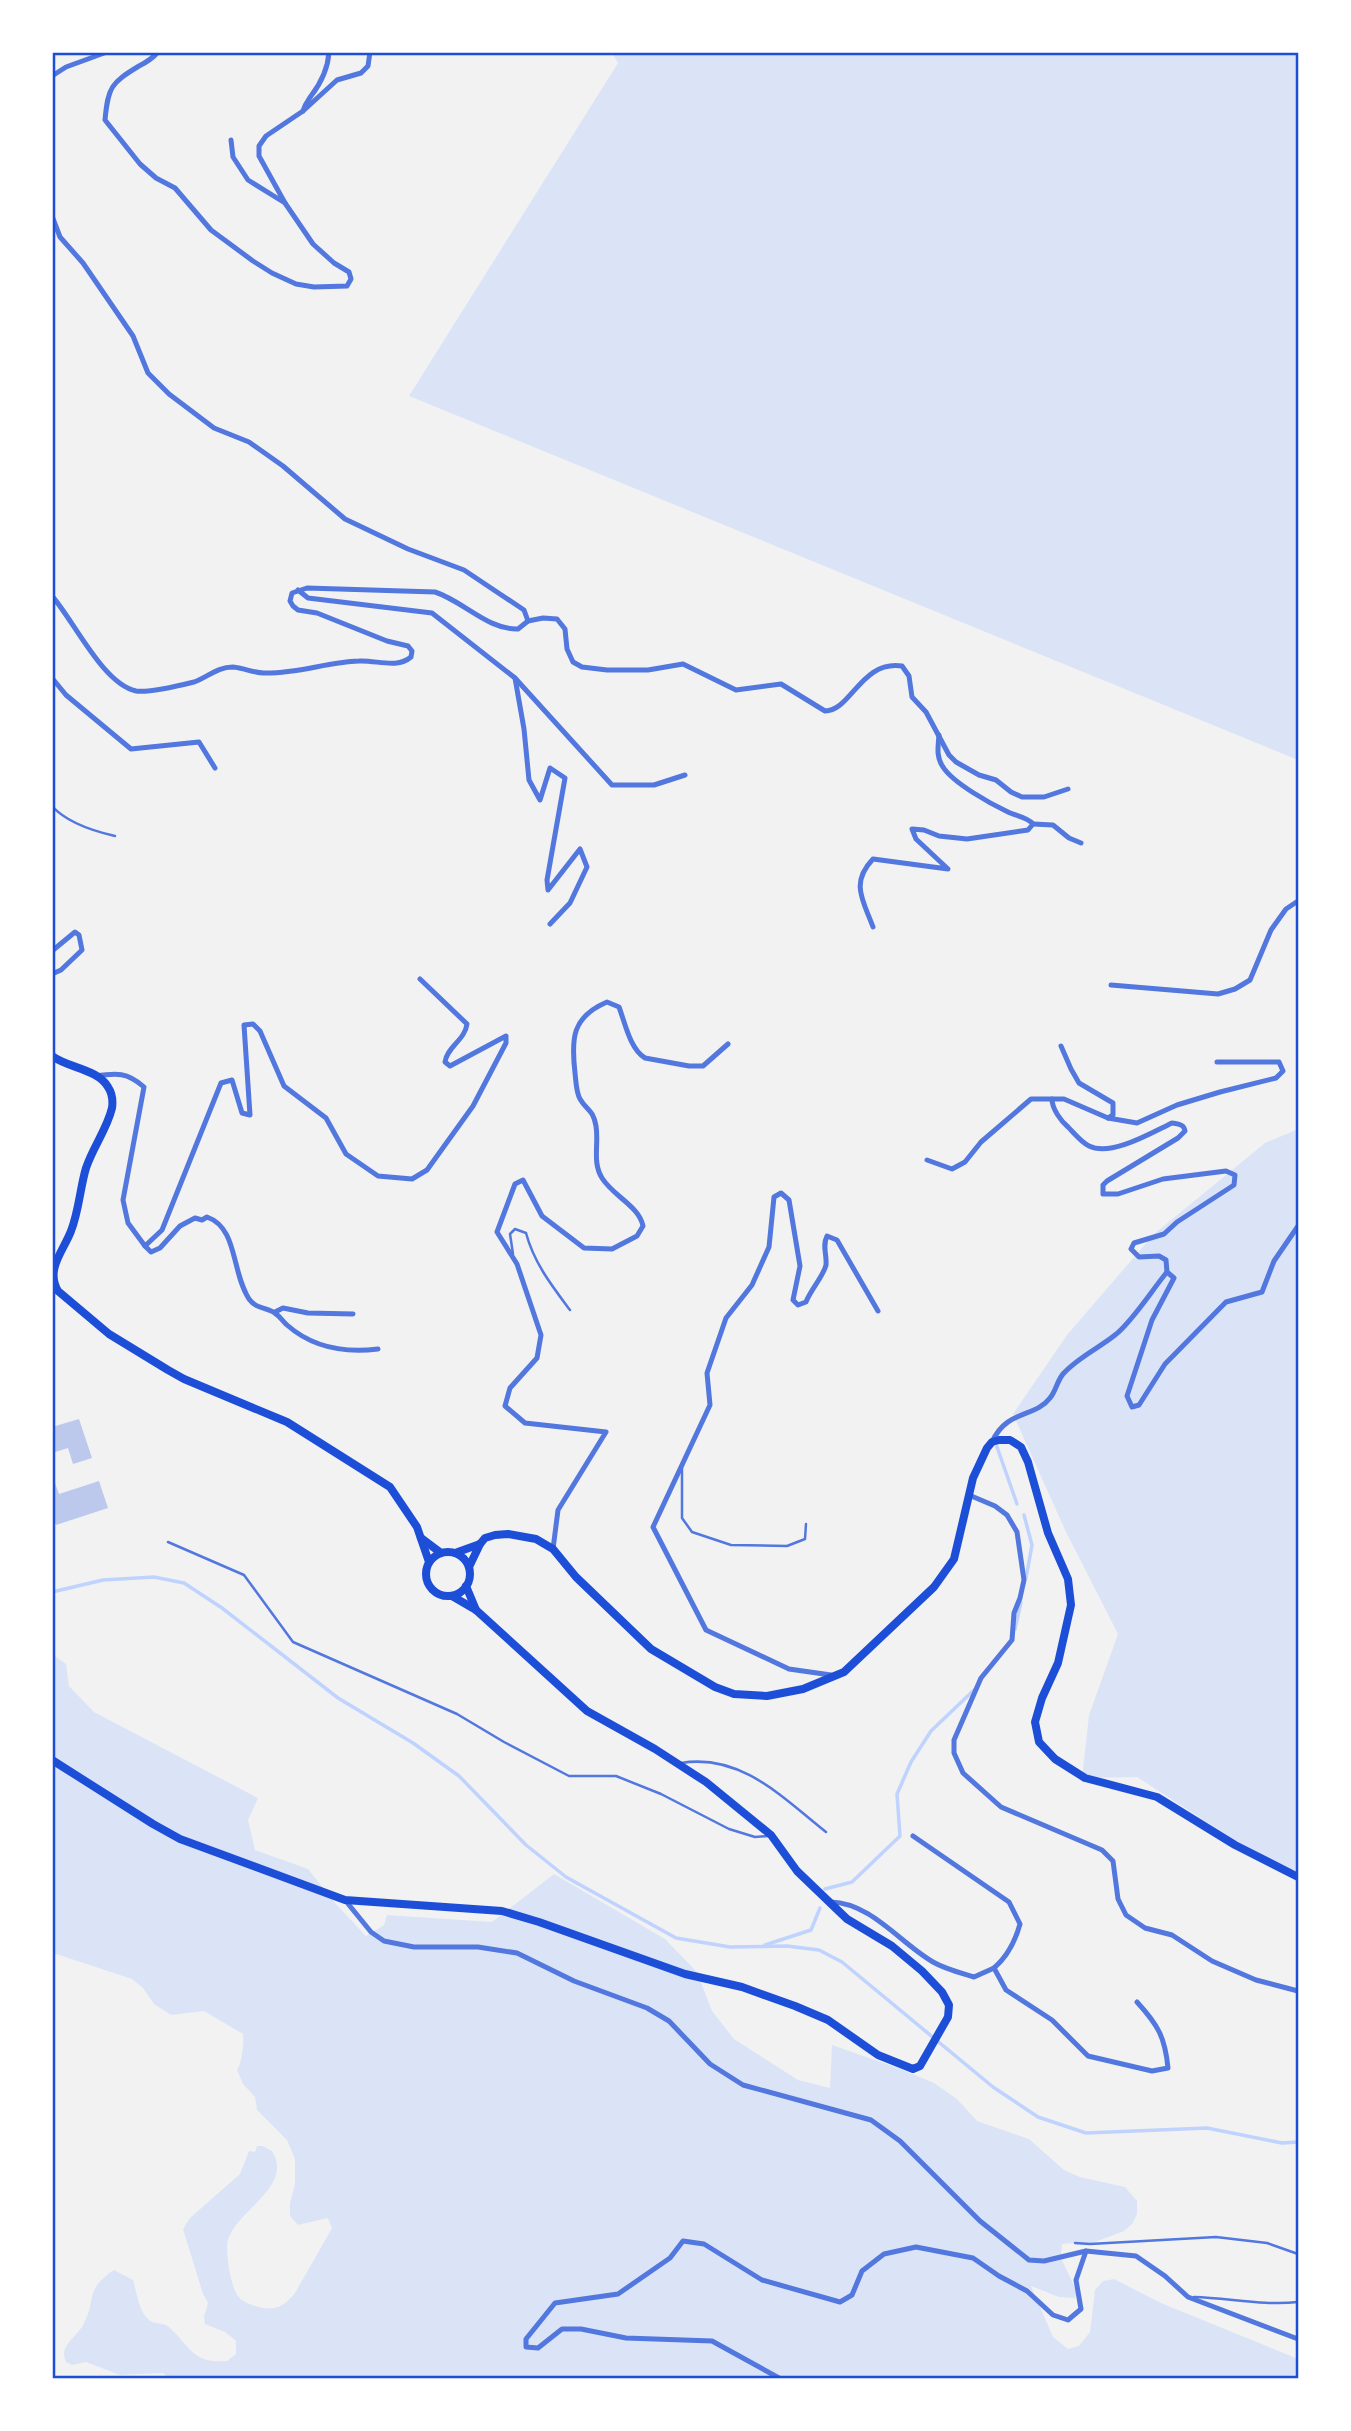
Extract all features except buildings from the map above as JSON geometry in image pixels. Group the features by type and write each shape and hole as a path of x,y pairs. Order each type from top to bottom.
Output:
{"main road":[{"path":"52,1056 107,1084 112,1099 112,1107 85,1171 71,1232 54,1265 54,1284 58,1291 109,1334 168,1370 287,1422 363,1468 392,1489 417,1527 429,1562"},
{"path":"468,1567 485,1538 508,1534 536,1539 553,1549 576,1577 651,1649 715,1688 734,1694 767,1696 803,1689 844,1672 934,1587 954,1559 979,1464 992,1443 1010,1440 1021,1447 1028,1462 1048,1533 1068,1579 1071,1605 1058,1663 1042,1698 1035,1722 1039,1742 1055,1759 1084,1778 1157,1797 1235,1845 1298,1877"},
{"path":"421,1538 441,1553 455,1553 480,1544"},
{"path":"52,1760 180,1839 345,1900 502,1911 685,1974 742,1987 795,2006 828,2020 878,2055 913,2069 920,2066 948,2017 948,2005 942,1992 892,1946 847,1919 797,1871 771,1835 706,1782 655,1749 587,1711 476,1610 452,1595 440,1595 431,1588 425,1572 429,1562 441,1553"},
{"path":"455,1553 463,1558 468,1567 470,1573 466,1586 476,1610"},
{"path":"452,1595 466,1586"}],"street":[{"path":"52,76 107,52"},
{"path":"158,52 113,85 107,94 105,120 140,164 156,178 175,188 211,230 272,273 296,284 314,287 347,286 351,279 349,272 334,263 313,244 285,203 259,156 260,146 266,136 303,111 337,80 361,73 368,66 370,52"},
{"path":"303,111 305,103 328,66 329,52"},
{"path":"231,140 233,158 248,180 285,203"},
{"path":"52,216 60,237 83,263 133,336 148,373 169,394 214,428 249,442 283,466 345,519 408,549 464,570 524,610 528,621"},
{"path":"52,596 116,680 136,691 195,681 220,668 234,667 261,673 291,673 358,661 396,664 411,657 412,651 408,646 387,641 317,613 298,610 290,601 292,593 307,588 435,592 451,597 505,629 518,629 528,621 543,618 557,619 565,629 567,649 573,662 582,667 648,670 683,664 736,690 781,684 825,711 835,708 872,672 893,664 902,666 909,676 912,698 926,712 956,762 979,775 996,780 1022,797 1044,797 1068,789"},
{"path":"298,590 308,598 432,612 515,678 612,785 654,785 685,775"},
{"path":"52,678 66,695 131,749 198,742 215,768"},
{"path":"515,678 529,780 540,800 550,768 565,778 547,880 548,890 580,849 587,867 570,903 550,924"},
{"path":"939,735 937,751 942,766 950,776 1004,810 1028,819 1033,824 1053,825 1069,838 1081,843"},
{"path":"873,927 859,889 863,870 873,859 948,869 916,839 912,829 967,839 1028,830 1033,824"},
{"path":"1111,985 1218,994 1235,989 1250,980 1271,930 1286,909 1298,901"},
{"path":"52,951 75,932 79,935 82,950 61,970 52,974"},
{"path":"145,1246 162,1230 221,1083 232,1080 242,1113 250,1115 244,1025 253,1024 260,1031 284,1086 326,1118 346,1154 378,1177 412,1179 427,1170 474,1106 506,1043 506,1036 450,1066 445,1062 446,1056 466,1033 467,1024 420,979"},
{"path":"553,1549 558,1510 606,1432 525,1423 505,1406 510,1388 537,1358 541,1335 517,1264 497,1233 515,1184 523,1180 542,1216 584,1248 612,1249 637,1236 643,1226 642,1218 615,1195 602,1178 596,1164 596,1124 591,1109 580,1100 577,1089 574,1036 579,1022 592,1008 607,1002 619,1007 634,1046 645,1058 703,1066 728,1044"},
{"path":"1061,1046 1079,1083 1113,1103 1113,1115 1108,1118"},
{"path":"927,1160 952,1169 965,1162 981,1142 1031,1099 1064,1099 1108,1118 1137,1123 1177,1105 1276,1078 1283,1072 1279,1062 1217,1062"},
{"path":"95,1076 131,1076 144,1087 123,1200 128,1223 151,1252 160,1248 180,1226 195,1218 202,1220 206,1217 217,1221 226,1230 238,1277 251,1301 259,1308 275,1312 303,1338 324,1347 358,1352 378,1349"},
{"path":"992,1443 996,1434 1013,1417 1041,1406 1050,1398 1061,1375 1070,1367 1118,1334 1167,1272 1166,1260 1158,1256 1139,1257 1131,1249 1134,1243 1164,1234 1177,1222 1234,1185 1234,1174 1226,1171 1163,1179 1118,1194 1103,1194 1103,1185 1107,1181 1178,1138 1185,1131 1184,1128 1181,1124 1172,1123 1111,1149 1100,1149 1085,1144 1065,1124 1052,1104 1052,1099"},
{"path":"844,1672 830,1675 789,1669 706,1630 653,1527 710,1405 707,1373 726,1318 752,1284 769,1247 774,1197 781,1193 789,1200 800,1266 793,1300 798,1305 806,1302 826,1268 824,1242 827,1236 838,1240 878,1311"},
{"path":"1167,1272 1174,1278 1152,1320 1131,1383 1127,1396 1132,1407 1139,1405 1166,1364 1226,1302 1262,1292 1274,1261 1298,1226"},
{"path":"275,1312 283,1308 308,1313 352,1314"},
{"path":"969,1495 1007,1514 1017,1532 1024,1580 1014,1613 1012,1640 981,1678 954,1740 954,1753 963,1773 1001,1807 1102,1850 1113,1861 1118,1899 1126,1915 1145,1928 1172,1935 1212,1961 1256,1980 1298,1991"},
{"path":"831,1902 840,1902 868,1914 934,1963 974,1978 994,1968 1004,1959 1016,1939 1020,1924 1009,1902 913,1836"},
{"path":"345,1900 371,1932 384,1941 414,1947 478,1947 517,1953 574,1981 647,2008 669,2021 710,2064 743,2085 872,2120 900,2141 980,2221 1028,2260 1044,2261 1086,2250 1136,2256 1165,2276 1188,2297 1298,2339"},
{"path":"994,1968 1006,1990 1052,2020 1088,2056 1152,2071 1168,2068 1166,2046 1156,2022 1138,2003"},
{"path":"779,2378 712,2341 626,2338 581,2329 562,2329 538,2348 526,2347 526,2339 555,2303 618,2294 670,2258 683,2241 704,2244 762,2280 840,2302 852,2295 862,2271 884,2254 916,2247 973,2258 1027,2291 1053,2315 1068,2320 1081,2309 1076,2280 1086,2250"}],"lane":[{"path":"52,806 90,830 115,836"},
{"path":"517,1264 510,1234 515,1229 526,1233 543,1275 570,1310"},
{"path":"682,1464 682,1518 692,1532 731,1545 787,1546 805,1538 806,1524"},
{"path":"168,1542 244,1575 293,1642 457,1714 569,1776 616,1776 662,1794 729,1829 755,1837 771,1835"},
{"path":"677,1763 695,1761 743,1770 826,1832"},
{"path":"1075,2242 1090,2245 1216,2237 1267,2243 1298,2254"},
{"path":"1188,2297 1233,2298 1273,2305 1298,2302"}],"shaded area":[{"path":"612,53 1298,53 1298,760 409,396 618,63"},
{"path":"1298,1129 1298,1881 1137,1777 1082,1778 1089,1715 1118,1634 1066,1532 1013,1414 1067,1335 1154,1234 1265,1143"},
{"path":"52,1654 66,1664 69,1686 94,1712 258,1798 248,1820 255,1850 308,1869 366,1936 384,1925 387,1915 492,1922 554,1874 665,1939 697,1972 712,2011 734,2039 798,2080 830,2088 832,2045 934,2083 957,2099 977,2121 1029,2139 1064,2170 1080,2177 1125,2187 1137,2201 1137,2214 1132,2224 1124,2231 1090,2244 1062,2244 1061,2258 1077,2292 1075,2298 1059,2297 1031,2286 1053,2337 1068,2349 1079,2346 1090,2332 1095,2290 1103,2281 1114,2279 1161,2303 1298,2359 1298,2378 168,2378 163,2373 120,2375 86,2362 72,2365 66,2362 64,2356 67,2346 84,2323 98,2283 114,2270 133,2280 146,2317 154,2323 167,2325 193,2353 206,2360 215,2361 227,2361 236,2354 236,2341 225,2332 205,2324 208,2303 183,2229 190,2218 240,2174 249,2151 255,2152 257,2146 272,2151 277,2165 275,2178 268,2190 230,2235 227,2248 229,2266 238,2296 245,2302 263,2308 274,2308 285,2303 295,2293 332,2228 328,2218 298,2225 290,2216 295,2184 295,2159 287,2140 257,2110 255,2097 243,2084 237,2070 242,2053 243,2034 204,2011 171,2015 154,2004 143,1988 132,1979 53,1953"}],"waterway":[{"path":"997,1447 1017,1504"},
{"path":"1024,1515 1032,1545 1026,1578"},
{"path":"52,1592 103,1580 154,1577 184,1583 222,1608 338,1698 413,1743 459,1776 526,1845 566,1877 676,1938 730,1947 787,1946 819,1950 842,1962 993,2087 1038,2117 1086,2133 1207,2128 1282,2143 1298,2142"},
{"path":"1015,1629 1021,1602"},
{"path":"825,1889 852,1882 900,1836 897,1794 911,1762 931,1731 974,1690"},
{"path":"765,1945 811,1930 820,1908"}]}
